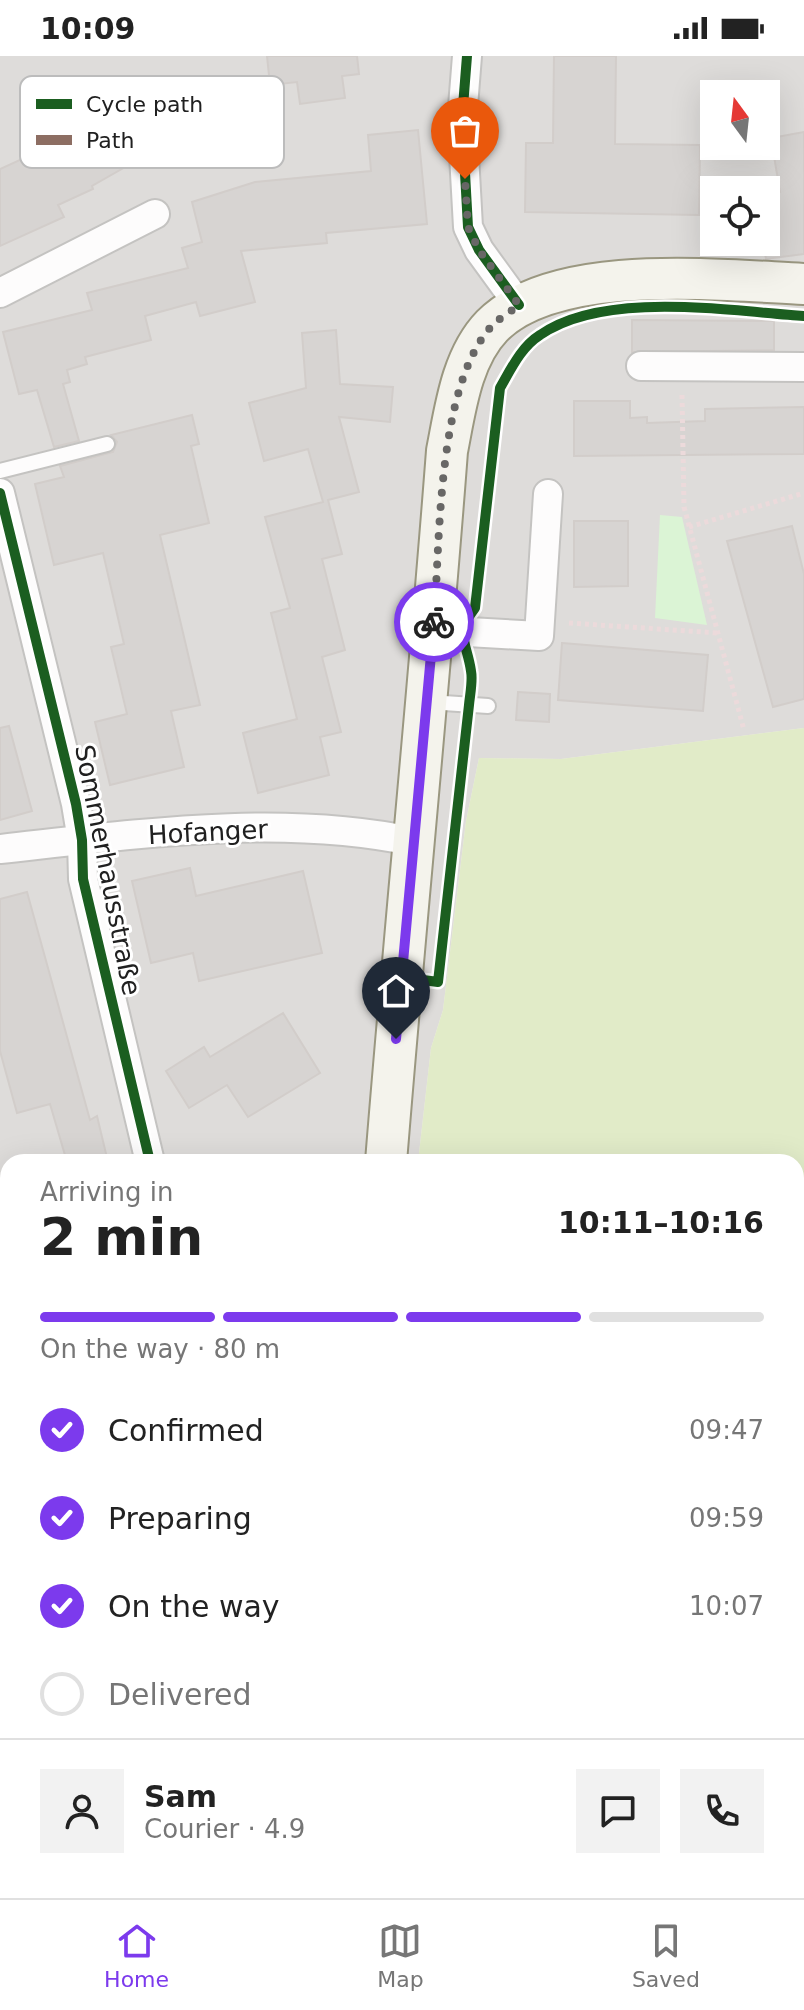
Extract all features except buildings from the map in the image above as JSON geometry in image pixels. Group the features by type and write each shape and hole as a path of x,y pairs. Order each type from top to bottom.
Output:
{"main road":[{"path":"387,1154 416,842 447,451 459,390 490,328 519,305 557,289 597,283 662,280 804,284"}],"street":[{"path":"467,56 462,119 468,227 479,250 519,305"},
{"path":"0,293 155,214"},
{"path":"641,366 804,367"},
{"name":"Sommerhausstraße","path":"0,493 82,840 83,879 148,1154"},
{"path":"433,630 539,636 548,494"},
{"name":"Hofanger","path":"0,849 238,827 376,833 416,842"}],"lane":[{"path":"0,471 107,444"},
{"path":"428,702 488,706"}],"path":[{"path":"681,366 684,507 744,730"},
{"path":"689,527 804,493"},
{"path":"567,623 718,633"}],"shaded area":[{"path":"0,56 804,56 804,728 561,759 479,758 466,821 443,1010 431,1048 419,1154 0,1154"}],"green space":[{"path":"660,515 682,517 707,625 655,618"},
{"path":"804,728 804,1154 419,1154 431,1048 443,1010 466,821 479,758 561,759"}],"cycle path":[{"path":"467,56 462,119 468,227 479,250 519,305"},
{"path":"401,977 438,982 472,683 463,632 475,608 500,388 512,366 540,335 567,321 598,312 668,307 804,316"},
{"path":"0,493 76,804 82,840 83,879 148,1154"}],"way so far":[{"path":"434,622 447,451 459,390 490,328 519,305 479,250 468,227 465,179"}],"route":[{"path":"396,1039 434,622"}]}
